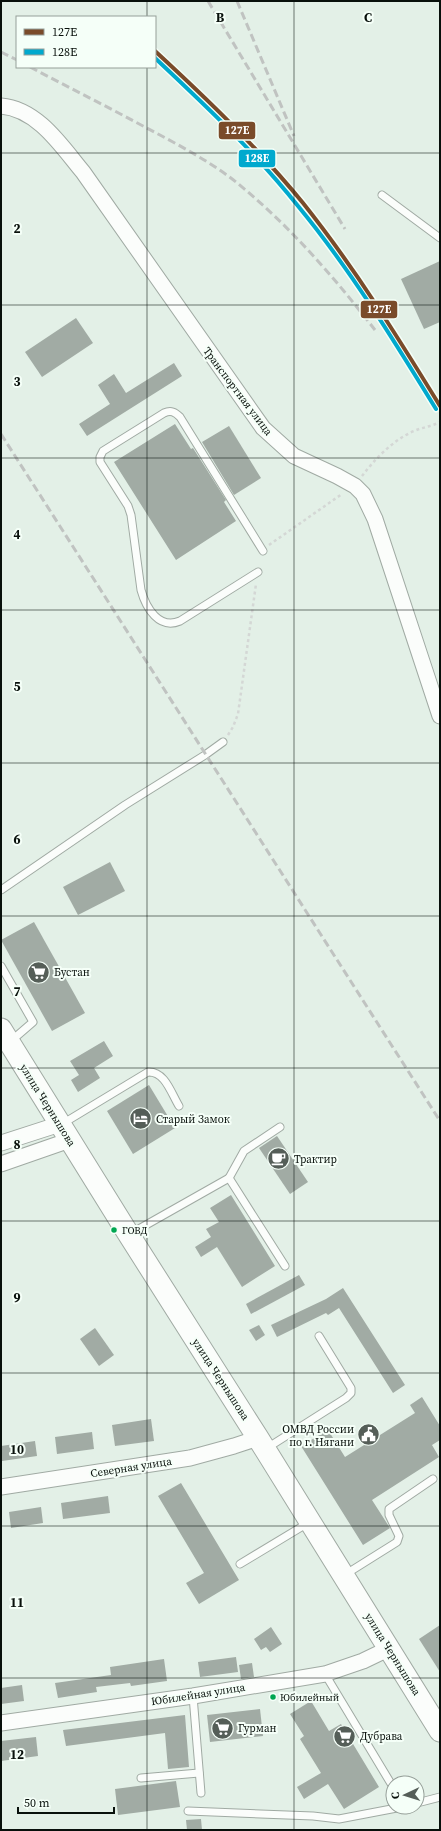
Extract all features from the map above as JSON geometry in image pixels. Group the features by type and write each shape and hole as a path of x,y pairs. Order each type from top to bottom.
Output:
{"main road":[{"name":"улица Чернышова","path":"5,1036 128,1235 390,1648 440,1731"}],"street":[{"name":"Транспортная улица","path":"1,106 21,112 36,120 58,142 83,172 262,428 294,456 337,476 355,486 363,494 375,519 440,716"},
{"path":"1,1143 65,1132"},
{"path":"1,1164 65,1132"},
{"name":"Северная улица","path":"1,1487 190,1458 234,1446 262,1444"},
{"name":"Юбилейная улица","path":"1,1723 193,1696 325,1674 362,1661 390,1648"}],"lane":[{"path":"382,195 440,238"},
{"path":"258,572 180,621 169,624 157,619 140,590 131,515 128,506 100,462 100,457 103,452 164,413 170,411 176,413 180,417 263,550"},
{"path":"1,890 125,805 205,755 223,742"},
{"path":"1,966 33,1022 5,1036"},
{"path":"65,1132 148,1072 154,1072 161,1075 179,1106"},
{"path":"128,1235 229,1178 244,1151 280,1127"},
{"path":"229,1178 285,1266"},
{"path":"262,1444 346,1398 351,1393 351,1388 318,1336"},
{"path":"344,1575 397,1542 399,1536 389,1516 389,1509 433,1479"},
{"path":"240,1564 310,1521"},
{"path":"325,1674 386,1775"},
{"path":"193,1696 201,1793"},
{"path":"141,1778 199,1773"},
{"path":"425,1801 440,1797"},
{"path":"188,1812 313,1816 339,1819 385,1810"}],"path":[{"path":"263,550 355,486 372,464 398,440 415,430 429,428 440,422"},
{"path":"223,742 233,727 238,714 258,572"}],"building":[{"path":"440,261 440,322 424,329 401,279"},
{"path":"76,318 93,343 42,377 25,352"},
{"path":"174,363 182,376 87,436 79,424 110,404 98,385 114,374 126,393"},
{"path":"175,424 191,449 193,448 226,500 224,502 236,521 176,560 114,462"},
{"path":"229,426 261,478 234,495 202,442"},
{"path":"110,862 125,891 78,915 63,887"},
{"path":"34,922 85,1013 52,1031 1,940"},
{"path":"104,1041 113,1056 94,1068 100,1078 78,1092 71,1080 79,1075 70,1061"},
{"name":"Старый Замок","path":"149,1085 175,1128 133,1154 107,1111"},
{"path":"277,1136 308,1182 290,1194 259,1148"},
{"path":"231,1195 275,1266 242,1287 217,1247 201,1257 195,1247 211,1237 206,1229 219,1222 210,1208"},
{"path":"299,1275 305,1285 251,1314 246,1304"},
{"path":"343,1288 405,1385 393,1393 339,1308 328,1315 326,1313 277,1337 271,1325 326,1299"},
{"path":"259,1325 265,1335 256,1341 249,1330"},
{"path":"95,1328 114,1355 99,1366 80,1339"},
{"path":"422,1397 440,1426 440,1440 432,1445 439,1457 372,1500 390,1528 363,1545 301,1446 328,1430 345,1457 415,1413 410,1405"},
{"path":"151,1419 154,1441 115,1446 112,1425"},
{"path":"92,1432 94,1449 57,1454 55,1437"},
{"path":"35,1441 37,1456 2,1461 1,1446"},
{"path":"181,1483 239,1580 199,1604 186,1583 204,1573 158,1496"},
{"path":"108,1496 110,1513 63,1519 61,1503"},
{"path":"41,1507 43,1523 11,1528 9,1512"},
{"path":"440,1625 440,1672 419,1639"},
{"path":"271,1627 282,1644 270,1652 266,1647 261,1650 254,1639"},
{"path":"236,1657 238,1672 200,1677 198,1662"},
{"path":"164,1659 167,1681 131,1686 130,1683 96,1687 97,1692 58,1698 55,1683 111,1675 110,1667"},
{"path":"252,1663 254,1677 241,1679 239,1665"},
{"path":"22,1685 24,1701 1,1704 1,1688"},
{"path":"311,1701 329,1731 341,1724 379,1787 344,1809 328,1784 304,1799 297,1787 321,1773 300,1739 304,1736 290,1714"},
{"path":"260,1709 263,1736 210,1742 207,1715"},
{"path":"185,1715 189,1767 168,1769 165,1733 66,1746 63,1730"},
{"path":"36,1737 38,1756 1,1761 1,1741"},
{"path":"176,1781 180,1807 118,1815 115,1789"},
{"path":"201,1819 202,1830 187,1830 186,1820"}],"railway":[{"path":"208,1 345,229"},
{"path":"237,1 294,136"},
{"path":"1,52 16,60"},
{"path":"32,68 179,145 214,166 236,182 274,216 310,252 375,330"},
{"path":"1,434 440,1121"}],"transit line":[{"name":"127Е","path":"156,52 232,124 303,203 322,227 357,277 440,406"},
{"name":"128Е","path":"156,59 211,111 247,148 298,206 353,279 436,409"}],"place":[{"name":"Бустан","path":"38,972"},
{"name":"Старый Замок","path":"141,1119"},
{"name":"Трактир","path":"278,1159"},
{"name":"ГОВД","path":"114,1230"},
{"name":"ОМВД России по г. Нягани","path":"369,1435"},
{"name":"Юбилейный","path":"273,1697"},
{"name":"Гурман","path":"223,1728"},
{"name":"Дубрава","path":"345,1736"}]}
